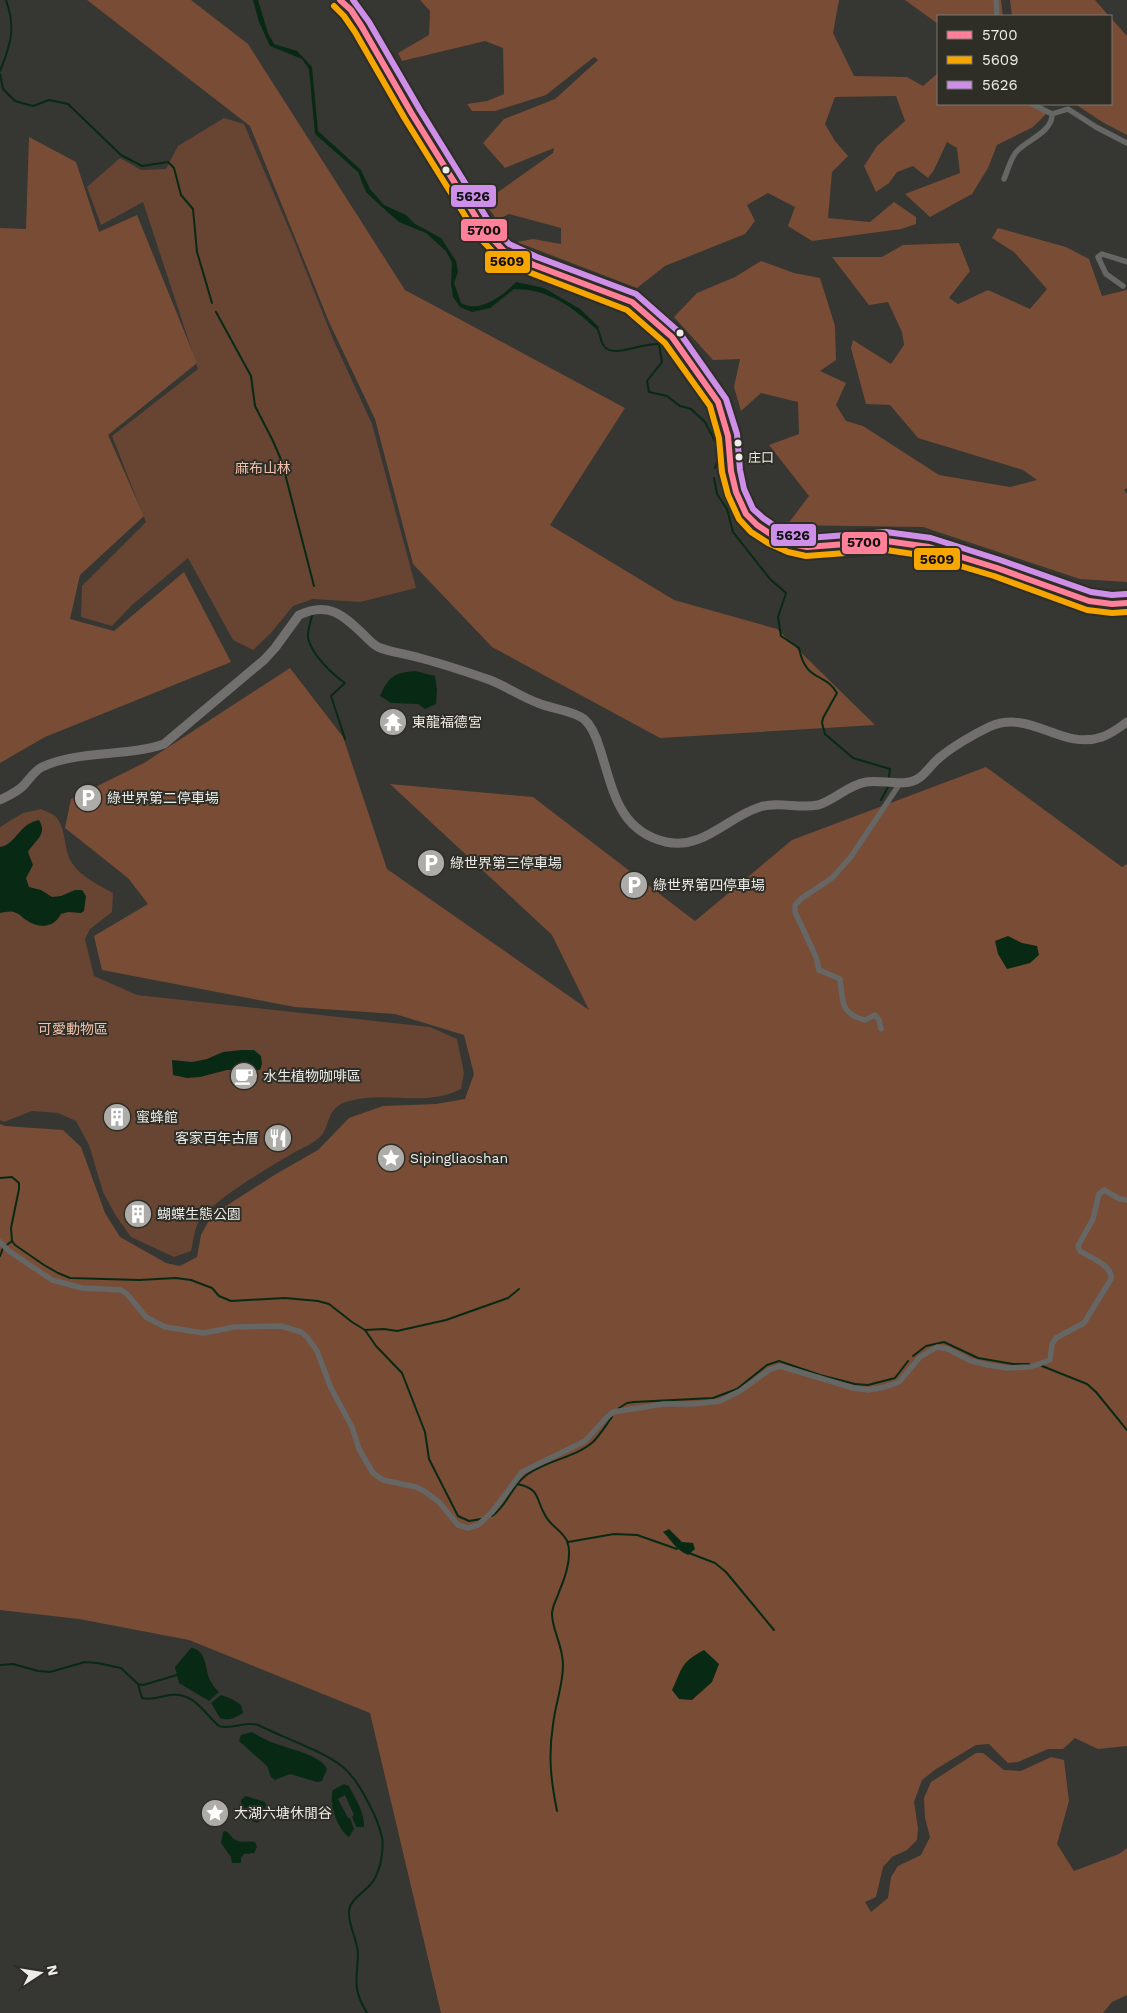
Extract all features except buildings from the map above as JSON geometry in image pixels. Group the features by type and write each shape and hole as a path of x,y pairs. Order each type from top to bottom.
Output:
{"main road":[{"path":"340,0 351,10 404,88 484,230 504,251 534,265 632,302 672,337 718,402 728,436 731,471 736,492 746,514 764,530 792,544 807,546 821,547 886,541 929,547 998,568 1089,601 1112,604 1127,603"}],"street":[{"path":"996,0 998,15"},
{"path":"1034,105 1052,114 1068,109 1096,127 1127,143"},
{"path":"1004,178 1016,151 1046,129 1050,124 1052,114"},
{"path":"1123,286 1106,274 1098,257 1102,254 1127,262"},
{"path":"0,800 22,787 42,768 57,762 152,748 164,744 264,660 299,614 320,609 340,613 378,647 490,680 538,703 578,715 592,729 618,804 633,826 654,838 680,844 710,835 740,816 760,807 822,804 858,783 868,781 901,782 918,779 942,755 1000,723 1020,721 1072,739 1087,740 1102,737 1127,722"},
{"path":"881,1029 879,1020 875,1015 865,1020 853,1017 844,1007 840,980 819,970 816,957 795,912 796,905 802,898 832,878 850,858 901,782"},
{"path":"1,1243 7,1250 52,1280 82,1288 121,1290 127,1294 146,1317 165,1327 204,1332 234,1327 280,1326 301,1332 317,1351 331,1388 352,1427 359,1449 373,1473 383,1480 424,1490 439,1502 458,1525 468,1528 478,1525 492,1512 522,1472 585,1442 610,1415 623,1410 664,1404 720,1402 740,1392 769,1370 780,1366 853,1388 862,1390 877,1388 899,1382 920,1357 936,1347 948,1349 971,1361 988,1366 1020,1368 1046,1362 1051,1356 1052,1344 1056,1338 1084,1323 1111,1278 1110,1270 1080,1251 1078,1246 1093,1219 1099,1194 1104,1190 1120,1199 1127,1200"}],"green space":[{"name":"麻布山林","path":"224,118 244,124 293,238 333,339 372,424 416,588 360,602 313,599 293,606 270,634 253,650 233,640 188,558 132,605 112,626 81,617 82,586 146,522 112,436 198,369 143,202 101,225 87,187 120,158 141,170 166,169 178,146"},
{"name":"可愛動物區","path":"41,809 54,815 59,821 69,857 76,868 91,880 113,893 112,912 90,929 85,939 94,976 137,995 430,1027 457,1039 464,1073 461,1089 447,1095 433,1097 363,1098 341,1104 332,1112 323,1133 317,1140 254,1177 225,1197 203,1216 197,1225 191,1251 174,1257 131,1237 116,1216 103,1192 89,1145 76,1121 58,1113 32,1111 4,1122 0,1120 0,827 23,813"}],"shaded area":[{"path":"87,0 191,0 248,44 405,290 625,408 550,525 674,600 777,629 875,725 660,738 492,647 413,564 375,419 329,322 250,126"},
{"path":"253,0 258,0 268,33 274,44 297,51 312,67 318,131 361,170 370,189 384,205 406,215 415,224 441,238 456,261 458,272 454,283 461,303 468,306 476,306 491,302 516,282 544,288 580,309 599,327 598,329 559,301 542,293 528,290 514,289 490,308 472,312 460,307 453,297 451,284 452,262 446,251 426,233 399,222 382,207 366,192 358,172 315,134 309,69 302,59 270,46 259,22"},
{"path":"420,0 839,0 833,33 854,76 907,77 923,86 937,74 937,105 1039,105 1047,113 1033,127 997,145 988,168 972,194 930,217 905,194 960,173 957,148 947,142 934,170 928,178 913,166 897,172 889,183 876,192 864,166 877,146 905,121 896,96 835,97 825,124 835,141 848,156 832,172 828,218 870,222 894,202 916,217 916,224 901,229 812,241 788,226 795,207 768,193 747,205 755,221 745,234 665,266 637,288 517,242 533,239 561,244 561,228 509,214 497,220 484,202 553,153 554,148 505,168 483,143 504,119 555,99 598,60 594,57 546,95 495,111 472,111 467,104 487,101 504,94 503,48 485,41 402,61 398,53 429,35 430,11"},
{"path":"905,0 1001,0 1003,15 937,15 937,23"},
{"path":"1010,0 1095,0 1108,15 1012,15"},
{"path":"1112,19 1127,36 1127,135 1077,105 1112,105"},
{"path":"29,137 76,162 99,232 137,215 197,363 108,435 144,516 80,575 70,619 114,631 184,572 231,662 45,737 0,763 0,228 26,229"},
{"path":"998,228 1066,247 1089,259 1102,296 1127,290 1127,488 1124,490 1127,494 1127,582 1080,579 923,527 787,525 809,496 769,445 799,434 798,402 761,393 741,411 734,387 740,359 713,360 674,317 697,293 735,277 761,261 794,273 820,278 835,326 836,360 820,371 846,383 836,405 846,421 863,426 939,475 1010,487 1037,480 1023,470 918,438 890,405 866,404 851,348 853,340 891,364 904,345 902,332 888,302 869,305 832,257 882,257 903,245 959,243 970,271 949,298 958,304 988,290 1030,309 1047,289 1014,252 992,238"},
{"path":"290,668 343,737 387,869 589,1010 552,935 390,784 533,797 695,921 792,840 986,767 1122,867 1127,864 1127,1746 1098,1749 1075,1738 1063,1749 1048,1749 1018,1762 1008,1763 989,1744 976,1745 936,1769 922,1780 914,1802 918,1828 917,1840 907,1850 892,1857 883,1867 876,1897 865,1902 871,1912 888,1898 891,1877 898,1866 921,1855 930,1837 925,1818 924,1798 931,1782 976,1753 983,1753 1004,1770 1021,1771 1051,1757 1064,1760 1069,1801 1057,1844 1074,1871 1119,1854 1127,1848 1127,1995 1112,2002 1103,2013 441,2013 370,1713 189,1640 79,1619 0,1610 0,1124 5,1126 63,1130 81,1147 105,1213 120,1237 166,1263 180,1266 197,1257 201,1235 212,1215 318,1150 349,1118 383,1106 436,1104 465,1099 474,1074 464,1035 395,1014 295,1007 102,970 94,936 148,904 128,878 65,828 71,799 144,763"},
{"path":"415,671 435,676 436,704 425,709 418,704 391,703 380,696 386,684 393,677"},
{"path":"39,820 42,830 40,837 28,852 33,865 26,878 29,887 41,890 52,897 61,896 75,890 82,890 86,896 84,911 81,913 68,912 61,914 58,919 46,926 31,923 14,912 0,913 0,847 10,842 26,825"},
{"path":"1008,936 1022,943 1037,946 1039,955 1030,963 1007,969 998,954 995,941"},
{"path":"254,1050 261,1056 262,1064 260,1070 227,1070 200,1077 187,1078 173,1075 172,1060 192,1062 207,1059 223,1052"},
{"path":"669,1529 682,1542 693,1543 695,1549 688,1555 680,1550 663,1532"},
{"path":"191,1648 200,1652 203,1656 211,1682 219,1692 209,1701 179,1683 175,1667"},
{"path":"704,1650 719,1664 712,1682 692,1700 679,1699 672,1690 683,1666"},
{"path":"221,1695 241,1705 243,1713 232,1718 220,1718 211,1703"},
{"path":"252,1732 271,1742 318,1759 327,1769 322,1781 317,1782 290,1774 275,1780 271,1777 267,1766 239,1741 241,1735"},
{"path":"344,1784 349,1786 364,1822 364,1827 356,1827 352,1817 354,1815 345,1795 338,1799 348,1818 350,1818 354,1829 349,1837 341,1829 335,1816 332,1802 333,1790"},
{"path":"246,1796 265,1802 266,1805 261,1820 257,1823 242,1815 241,1800"},
{"path":"225,1831 241,1842 255,1842 257,1847 254,1853 244,1854 241,1858 241,1863 232,1863 231,1857 221,1843 223,1832"}],"waterway":[{"path":"0,71 11,36 11,19 6,0"},
{"path":"0,74 3,89 15,101 33,106 49,100 68,104 121,155 142,166 168,162 174,168 181,195 193,209 197,252 212,303"},
{"path":"216,312 251,376 255,406 282,462 314,586"},
{"path":"597,328 603,344 608,350 621,351 644,345 659,344 662,362 647,381 649,392 667,396 680,406 691,409 705,422 715,441"},
{"path":"715,468 720,455 719,452"},
{"path":"714,478 717,494 727,509 733,532 770,579 786,593 778,617 781,636 799,648 806,667 832,686 837,693 823,718 822,723 825,734 853,758 890,769 889,777"},
{"path":"312,615 308,636 310,644 323,664 345,683 331,696 345,739"},
{"path":"881,800 888,787"},
{"path":"0,1178 12,1177 19,1183 11,1228 12,1241"},
{"path":"12,1241 44,1265 70,1278 139,1280 176,1278 191,1280 212,1288 219,1296 231,1301 285,1298 329,1304 365,1330 376,1346 402,1373 425,1432 429,1459 458,1516 469,1521 481,1519"},
{"path":"0,1256 3,1248 12,1241"},
{"path":"365,1330 384,1329 397,1331 446,1320 508,1298 519,1289"},
{"path":"913,1356 926,1346 944,1342 978,1358 1013,1364 1029,1364"},
{"path":"619,1408 627,1403 634,1402 713,1398 737,1389 767,1365 779,1361 820,1375 855,1384 868,1385 895,1378 908,1361"},
{"path":"1042,1366 1087,1384 1096,1392 1127,1430"},
{"path":"492,1516 501,1508 519,1481 540,1467 586,1447 596,1439 612,1417"},
{"path":"517,1484 525,1486 534,1492 547,1519 565,1537 569,1547 564,1580 552,1614 563,1658 562,1680 551,1736 550,1758 557,1811"},
{"path":"568,1542 614,1534 637,1535 677,1549"},
{"path":"689,1553 715,1563 726,1572 774,1630"},
{"path":"0,1665 13,1664 38,1671 50,1672 85,1662 97,1663 121,1668 138,1684 143,1685 177,1675"},
{"path":"138,1684 142,1698 153,1699 170,1695 186,1697 198,1704 219,1726 258,1725 302,1744 335,1761 357,1783 374,1814 383,1845 380,1865 375,1878 354,1900 349,1911 350,1922 358,1949 357,1991 367,2013"}],"transit line":[{"name":"5700","path":"340,0 351,10 362,27 412,114 484,230 504,251 534,265 632,302 672,337 718,402 728,436 731,471 736,492 746,514 757,525 772,535 792,544 807,547 886,541 929,547 997,568 1089,601 1112,604 1127,603"},
{"name":"5626","path":"353,0 369,22 420,110 491,225 509,244 537,257 636,294 679,332 726,399 737,434 740,470 744,489 753,509 763,518 795,536 808,538 886,532 931,538 1091,592 1112,595 1126,594"},
{"name":"5609","path":"334,6 355,32 405,119 477,235 498,257 531,273 627,310 665,343 710,406 719,438 722,472 728,495 739,519 751,532 768,543 788,552 806,556 886,550 927,556 994,576 1087,610 1112,613 1127,612"}],"place":[{"name":"庄口","path":"739,457"},
{"name":"東龍福德宮","path":"393,722"},
{"name":"綠世界第二停車場","path":"88,798"},
{"name":"綠世界第三停車場","path":"431,863"},
{"name":"綠世界第四停車場","path":"634,885"},
{"name":"水生植物咖啡區","path":"244,1076"},
{"name":"蜜蜂館","path":"117,1117"},
{"name":"客家百年古厝","path":"278,1138"},
{"name":"Sipingliaoshan","path":"391,1158"},
{"name":"蝴蝶生態公園","path":"138,1214"},
{"name":"大湖六塘休閒谷","path":"215,1813"}]}
